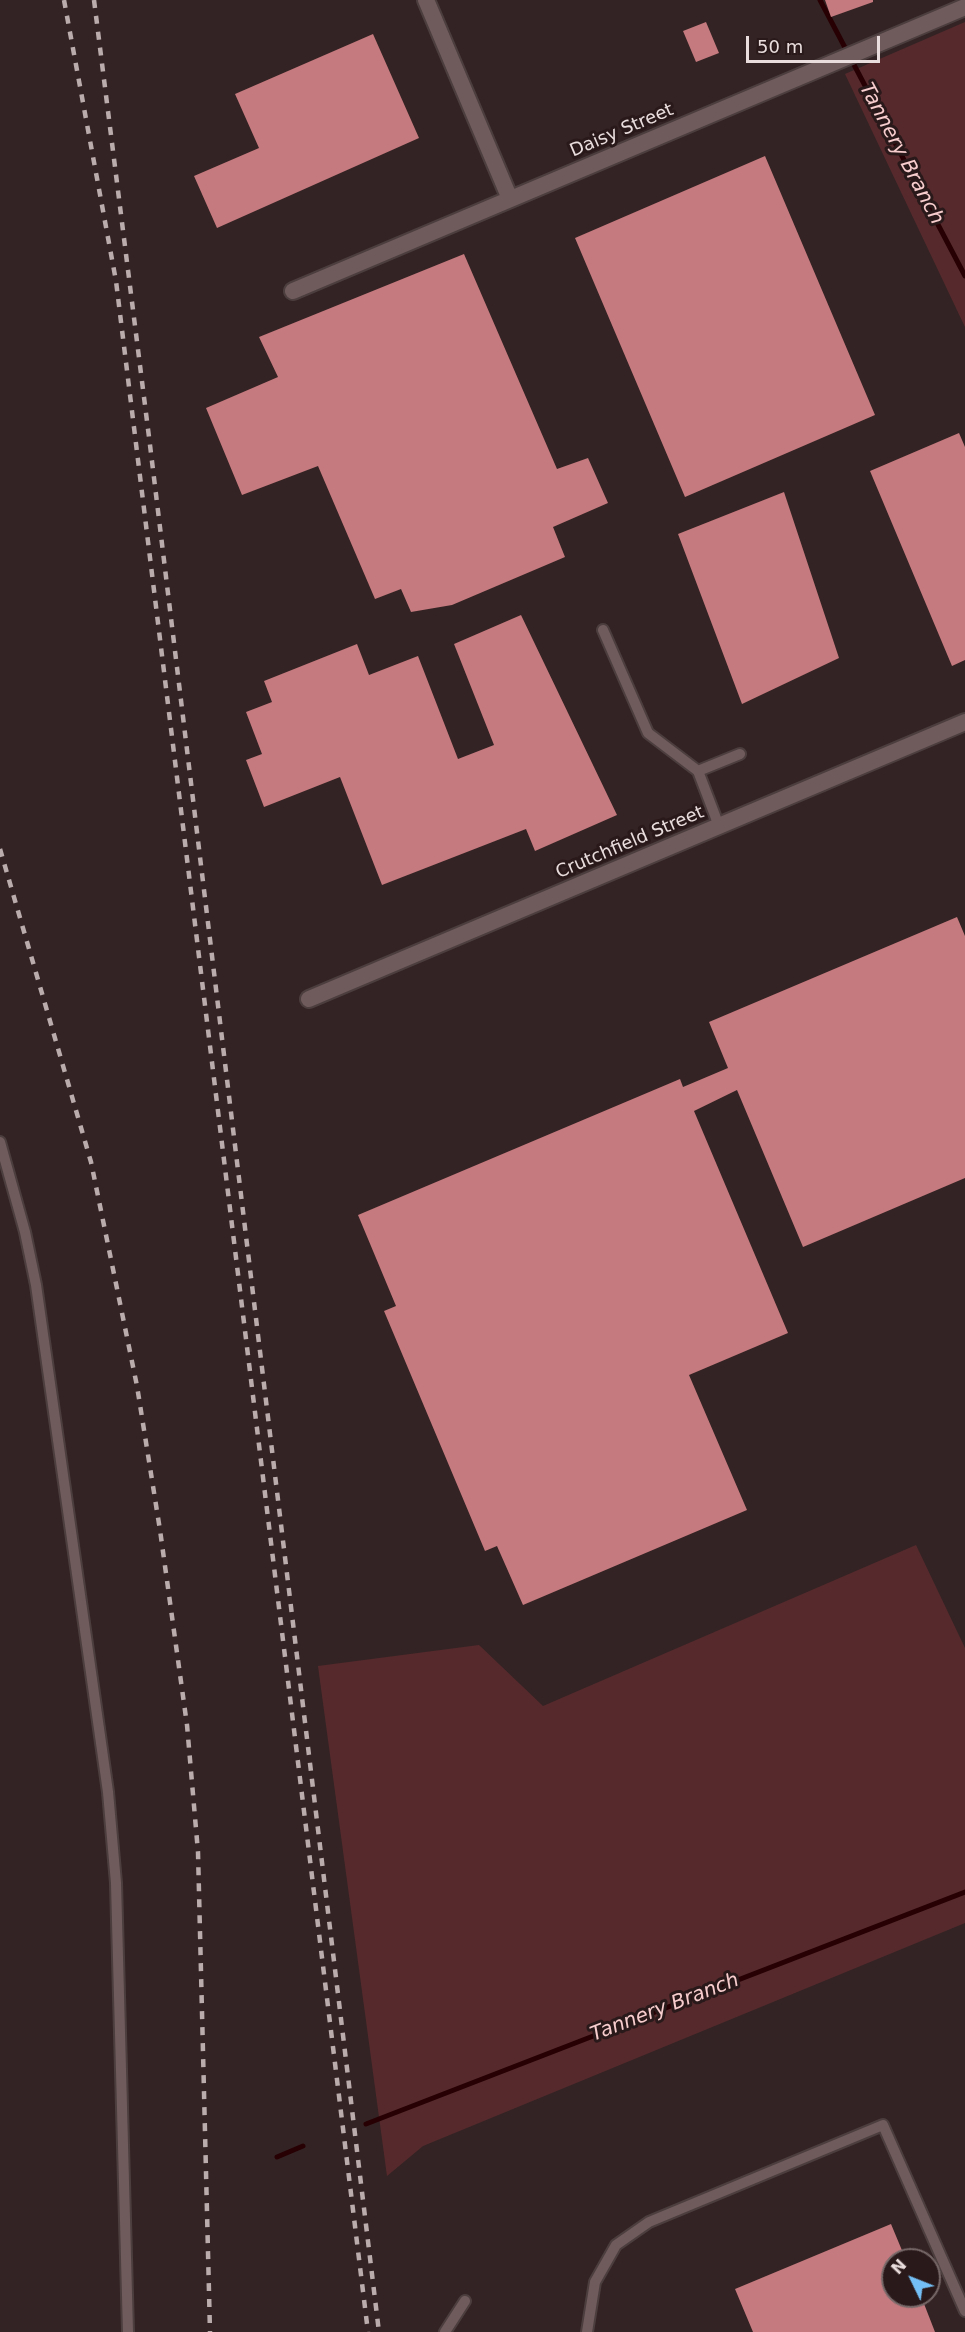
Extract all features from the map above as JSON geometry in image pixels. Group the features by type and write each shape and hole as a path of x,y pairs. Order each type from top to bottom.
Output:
{"street":[{"path":"426,0 510,199"},
{"name":"Daisy Street","path":"293,291 965,7"},
{"name":"Crutchfield Street","path":"309,999 965,722"}],"lane":[{"path":"603,630 648,733 698,771 719,826"},
{"path":"698,771 740,754"},
{"path":"0,1142 25,1232 36,1285 108,1792 116,1883 128,2332"},
{"path":"587,2332 595,2282 616,2245 649,2222 883,2125 965,2311"},
{"path":"445,2332 465,2301"}],"shaded area":[{"path":"965,22 965,327 845,74"},
{"path":"916,1545 965,1648 965,1923 423,2146 387,2176 318,1666 479,1645 543,1706"}],"building":[{"path":"825,0 873,0 873,2 831,17"},
{"path":"706,22 719,53 696,62 683,31"},
{"path":"373,34 419,138 217,228 194,176 259,148 235,94"},
{"path":"765,156 875,415 685,497 575,238"},
{"path":"464,254 557,469 588,458 608,503 553,527 565,557 452,605 411,612 401,589 375,599 318,466 242,495 206,408 278,377 259,337"},
{"path":"959,433 965,447 965,660 952,666 870,471"},
{"path":"784,492 839,658 742,704 678,534"},
{"path":"521,615 617,815 535,851 526,829 382,885 340,777 264,807 246,760 262,754 246,712 272,702 264,681 357,644 369,675 418,656 458,759 494,745 454,644"},
{"path":"957,917 965,936 965,1178 803,1247 737,1090 694,1111 788,1333 689,1375 747,1510 523,1605 497,1546 485,1551 384,1311 396,1306 358,1215 680,1079 683,1087 728,1068 709,1022"},
{"path":"891,2224 901,2248 881,2248 881,2308 926,2308 935,2332 753,2332 735,2289"}],"waterway":[{"name":"Tannery Branch","path":"820,0 965,276"},
{"name":"Tannery Branch","path":"366,2124 965,1892"},
{"name":"Tannery Branch","path":"277,2157 303,2146"}],"railway":[{"path":"64,0 116,281 368,2332"},
{"path":"94,0 379,2332"},
{"path":"0,849 91,1162 137,1386 160,1530 187,1725 198,1852 210,2332"}]}
